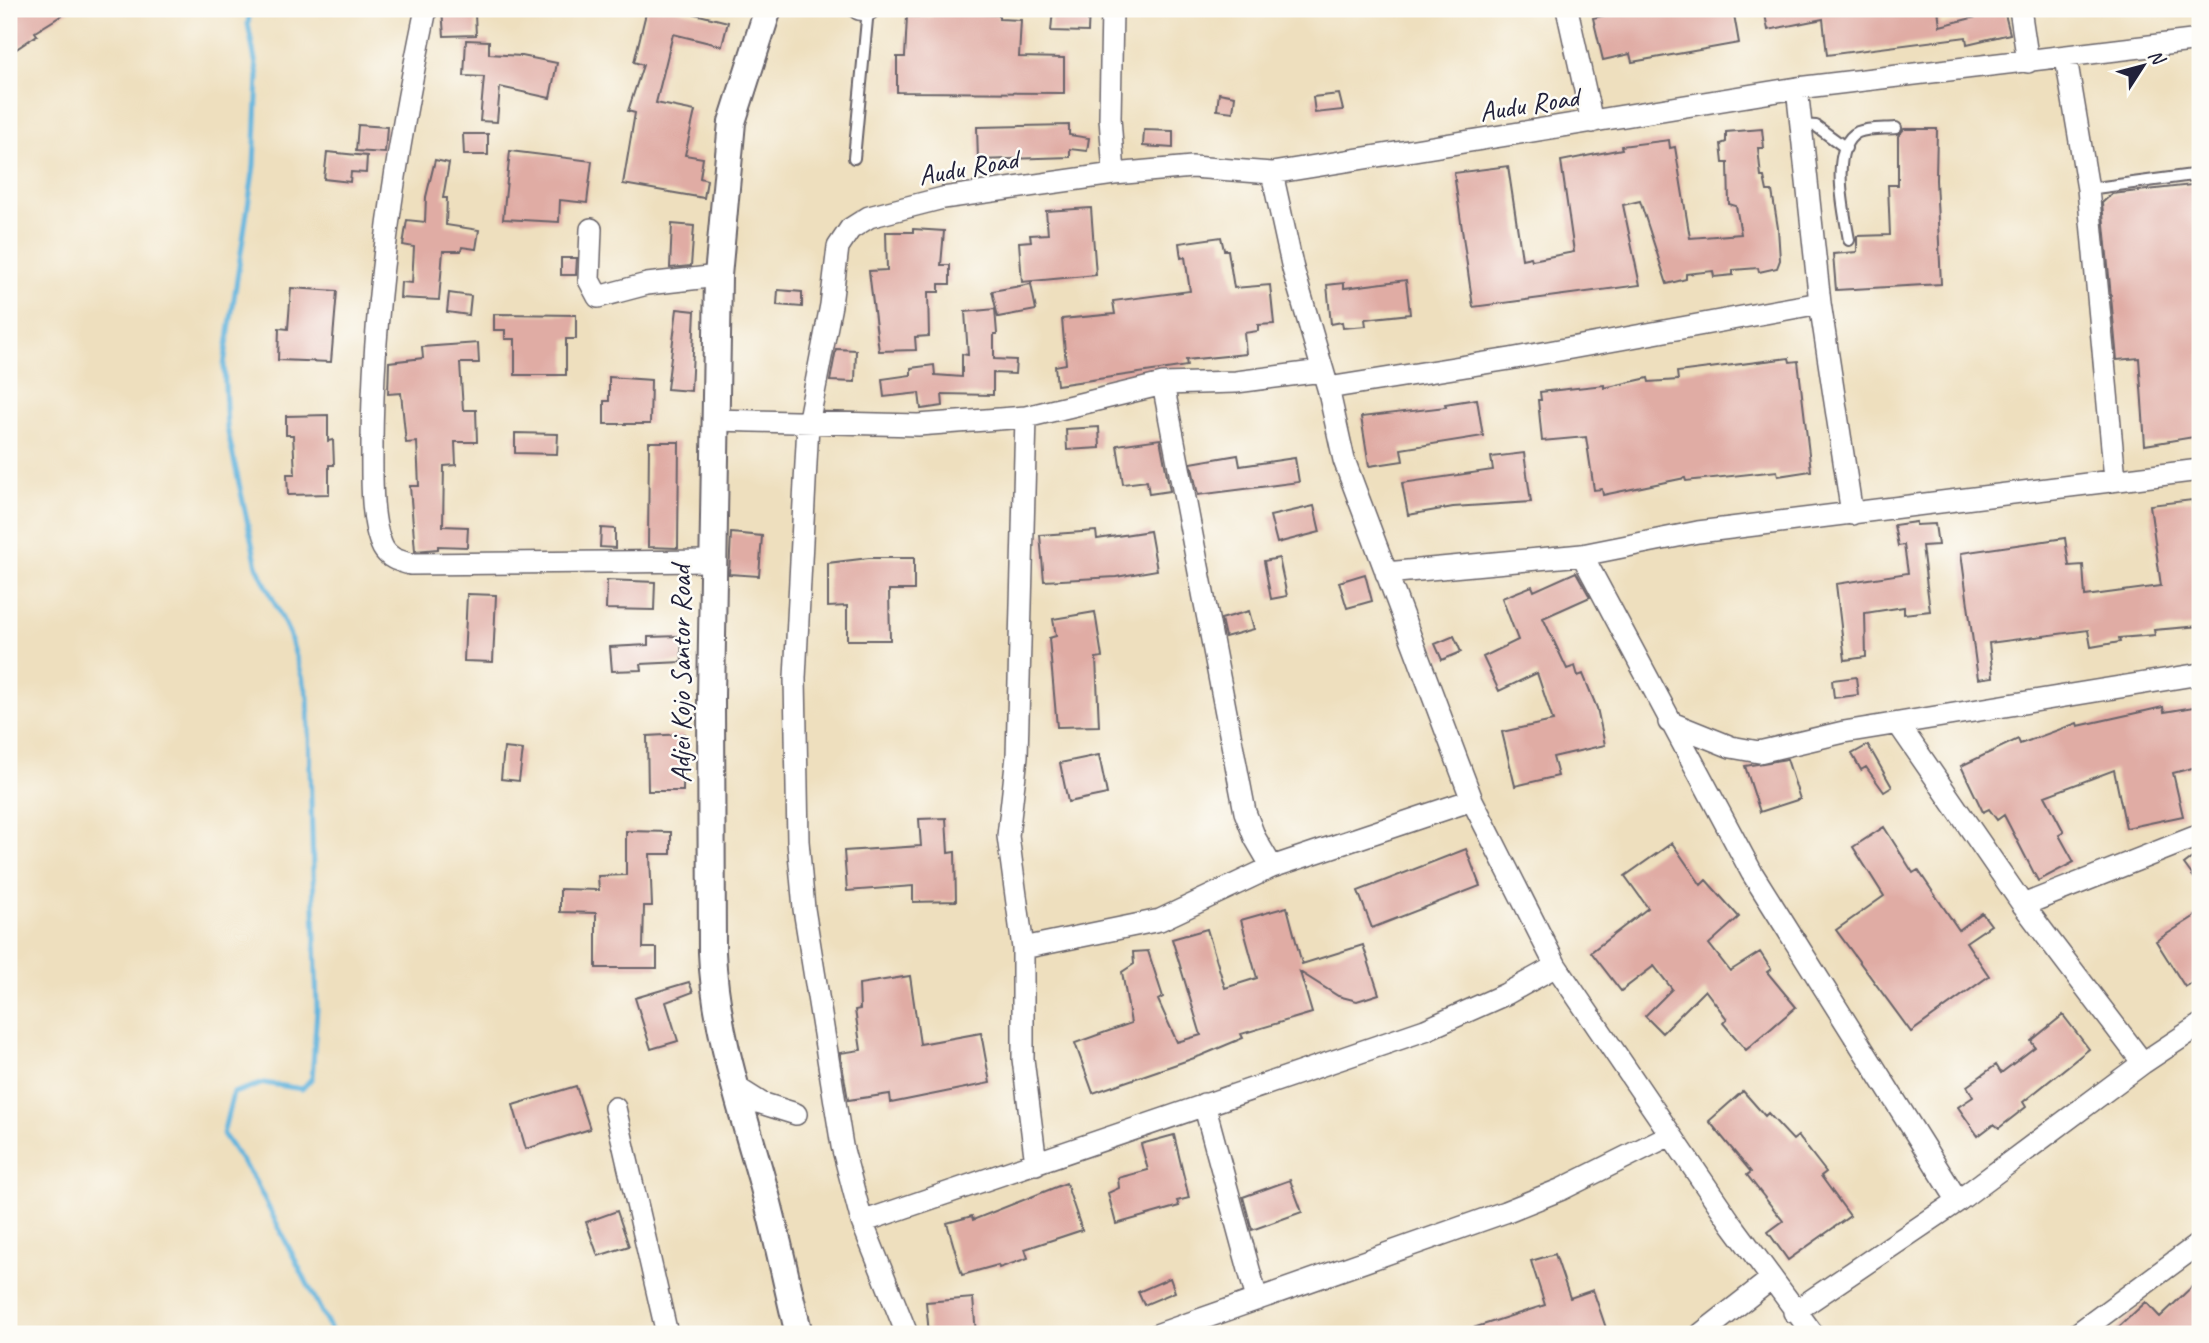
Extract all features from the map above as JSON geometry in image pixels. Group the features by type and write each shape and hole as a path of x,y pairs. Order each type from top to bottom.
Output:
{"street":[{"path":"426,9 399,141 383,259 373,389 372,497 384,549 394,559 410,564 712,561"},
{"name":"Adjei Kojo Santor Road","path":"768,9 732,122 718,276 712,561 712,962 718,1008 734,1086 762,1180 799,1334"},
{"path":"1112,9 1110,118 1114,174"},
{"path":"1567,9 1592,122"},
{"path":"2020,9 2028,62"},
{"name":"Audu Road","path":"808,424 831,305 838,247 850,229 869,217 943,198 1114,174 1192,167 1272,173 1797,89 2200,40"},
{"path":"2067,58 2088,189 2115,479"},
{"path":"1797,89 1820,303 1852,514"},
{"path":"1272,173 1293,269 1325,380 1344,460 1472,800 1556,967 1770,1280 1813,1334"},
{"path":"591,229 589,280 598,297 648,284 718,276"},
{"path":"715,420 918,425 1026,417 1163,384 1325,380 1510,359 1820,303"},
{"path":"1163,384 1245,812 1255,838 1272,867"},
{"path":"1026,417 1017,756 1009,836 1023,948 1023,1059 1036,1164"},
{"path":"808,424 795,678 798,841 804,909 835,1112 862,1222 907,1334"},
{"path":"1386,573 1582,555 1698,532 2200,470"},
{"path":"1582,555 1752,873 1958,1202"},
{"path":"1669,722 1731,747 1759,752 1844,732 2200,674"},
{"path":"1899,725 2023,905 2143,1063"},
{"path":"1023,948 1160,920 1272,867 1472,800"},
{"path":"2023,905 2200,835"},
{"path":"862,1222 1425,1030 1506,994 1556,967"},
{"path":"1794,1312 1958,1202 2143,1063 2200,1025"},
{"path":"734,1086 761,1103 796,1114"},
{"path":"1204,1104 1257,1299"},
{"path":"615,1108 667,1334"},
{"path":"1160,1334 1505,1212 1562,1189 1670,1135"},
{"path":"2077,1334 2200,1243"},
{"path":"1701,1334 1770,1280"}],"lane":[{"path":"853,158 865,9"},
{"path":"1801,125 1816,126 1846,148"},
{"path":"1849,240 1840,176 1846,148 1853,136 1861,131 1896,128"},
{"path":"2088,189 2200,174"}],"building":[{"path":"9,9 72,9 35,32 37,35 9,54"},
{"path":"442,9 460,9 460,15 475,14 476,35 444,36"},
{"path":"647,9 674,9 728,22 722,46 673,34 656,103 695,111 685,155 703,158 700,178 707,180 704,198 623,184 635,113 628,111 643,65 634,62"},
{"path":"1053,9 1089,9 1088,32 1051,31"},
{"path":"1623,9 1733,9 1739,43 1632,62 1630,54 1603,60 1593,18"},
{"path":"1764,9 1938,9 1940,26 2004,10 2010,34 1967,44 1966,37 1827,55 1823,19 1768,30"},
{"path":"932,11 999,15 999,19 1021,20 1019,57 1064,58 1064,93 897,92 897,57 905,57 907,16 932,17"},
{"path":"466,40 489,41 489,54 522,56 557,63 550,98 500,87 497,122 480,121 484,77 464,76"},
{"path":"1219,93 1235,96 1233,112 1217,110"},
{"path":"1339,94 1343,110 1315,113 1313,97"},
{"path":"358,125 387,127 385,153 356,151"},
{"path":"1069,125 1069,135 1089,138 1087,151 1070,149 1070,157 978,160 977,127"},
{"path":"1762,129 1764,148 1758,148 1761,177 1764,177 1767,191 1772,191 1778,228 1780,260 1777,268 1759,272 1758,268 1733,270 1733,275 1714,277 1713,271 1686,274 1686,279 1667,284 1640,201 1623,205 1640,285 1473,307 1454,173 1508,166 1522,259 1531,257 1532,260 1574,252 1561,161 1622,149 1621,146 1669,140 1670,148 1675,147 1690,238 1741,234 1736,206 1729,204 1728,163 1723,163 1721,144 1726,142 1726,132"},
{"path":"1904,129 1937,129 1936,180 1941,284 1836,290 1833,254 1857,252 1857,236 1890,235 1888,185 1898,185 1898,136"},
{"path":"1144,130 1173,131 1173,148 1143,146"},
{"path":"463,134 488,134 488,155 464,155"},
{"path":"510,151 592,161 587,203 560,200 559,222 503,219"},
{"path":"327,152 367,156 366,173 351,172 350,182 324,179"},
{"path":"435,160 449,163 443,198 447,198 446,225 479,230 476,249 462,247 461,251 443,251 439,300 400,298 401,282 412,283 414,247 403,245 407,220 425,222 426,197"},
{"path":"2200,184 2200,436 2145,445 2139,358 2117,360 2102,203 2112,194"},
{"path":"1091,208 1096,275 1022,282 1019,242 1031,241 1030,235 1048,234 1046,211"},
{"path":"672,224 694,226 691,266 670,268"},
{"path":"913,229 944,231 941,265 950,265 950,284 939,284 939,292 928,292 929,336 915,337 916,350 879,351 869,271 887,270 886,232 913,232"},
{"path":"1221,237 1224,250 1228,250 1234,288 1270,285 1274,324 1258,325 1258,331 1244,333 1246,354 1186,360 1187,366 1057,385 1055,366 1066,364 1062,319 1115,314 1113,301 1190,291 1185,257 1181,258 1179,243"},
{"path":"561,258 577,258 576,275 561,275"},
{"path":"1406,280 1410,314 1365,319 1366,326 1343,328 1342,322 1331,324 1327,285 1344,283 1344,288"},
{"path":"1031,284 1036,310 998,317 992,291"},
{"path":"291,288 337,291 331,362 278,360 279,328 288,329"},
{"path":"778,290 802,292 802,307 777,305"},
{"path":"449,293 471,296 469,315 447,312"},
{"path":"677,309 695,311 691,391 667,389"},
{"path":"995,309 997,334 994,334 994,359 1016,360 1015,374 993,373 993,395 942,394 943,406 921,409 919,393 884,397 882,379 911,375 911,368 934,365 935,375 962,377 962,354 968,355 965,312"},
{"path":"494,314 576,315 576,339 566,339 566,375 515,375 515,339 505,339 505,330 494,330"},
{"path":"478,343 479,363 460,363 463,410 476,410 477,442 455,442 456,465 444,466 443,526 468,527 467,547 438,546 438,549 415,551 410,486 419,486 417,442 406,443 401,393 388,394 389,362 423,358 422,347"},
{"path":"836,349 856,350 855,382 830,381"},
{"path":"1789,358 1790,362 1798,361 1811,471 1778,476 1777,471 1686,481 1685,478 1603,495 1602,489 1594,490 1586,437 1542,441 1538,400 1541,400 1540,392 1604,385 1604,388 1648,378 1649,382 1678,380 1677,372"},
{"path":"609,377 651,380 650,424 604,424 604,401 609,401"},
{"path":"1477,399 1483,436 1401,449 1403,461 1369,466 1361,417 1446,407 1445,404"},
{"path":"328,415 328,441 333,440 334,465 329,465 329,494 288,495 287,474 295,474 293,435 286,435 286,416"},
{"path":"1099,427 1100,448 1067,450 1066,429"},
{"path":"515,433 558,434 557,454 515,453"},
{"path":"1160,439 1170,491 1149,494 1147,481 1123,484 1117,445"},
{"path":"649,442 679,442 678,548 648,547"},
{"path":"1524,453 1531,502 1453,507 1408,515 1402,483 1493,470 1491,457"},
{"path":"1238,455 1240,466 1295,458 1299,482 1198,495 1191,463"},
{"path":"2192,500 2200,559 2200,626 2154,630 2155,635 2119,638 2120,642 2091,647 2088,630 1989,643 1993,677 1978,679 1961,553 2065,538 2069,566 2083,565 2085,596 2161,586 2150,505"},
{"path":"1314,506 1320,532 1277,543 1270,516"},
{"path":"1916,522 1916,525 1935,524 1938,545 1922,546 1930,611 1904,614 1904,607 1865,613 1866,657 1845,660 1836,584 1908,573 1904,545 1898,546 1894,525"},
{"path":"601,528 615,529 615,548 600,547"},
{"path":"1096,531 1097,539 1150,531 1157,570 1116,577 1044,581 1040,535"},
{"path":"731,533 762,536 759,576 729,574"},
{"path":"869,558 914,558 914,590 889,590 890,640 847,640 847,606 828,607 828,563"},
{"path":"1279,558 1287,596 1271,599 1264,561"},
{"path":"1576,572 1590,597 1543,618 1567,669 1575,666 1578,676 1583,674 1597,708 1605,745 1553,757 1558,776 1515,786 1502,732 1553,721 1537,673 1499,691 1483,657 1518,640 1502,598 1532,586 1534,591"},
{"path":"1365,574 1372,601 1347,608 1339,582"},
{"path":"607,580 655,582 654,610 606,609"},
{"path":"467,594 496,595 493,662 464,661"},
{"path":"1249,611 1254,629 1225,637 1221,619"},
{"path":"1095,612 1102,657 1096,658 1099,726 1057,727 1049,638 1056,636 1053,619"},
{"path":"681,636 682,662 641,664 642,670 612,671 610,647 648,645 648,637"},
{"path":"1454,636 1461,652 1442,660 1435,644"},
{"path":"1856,677 1858,695 1834,698 1832,680"},
{"path":"2200,706 2200,766 2173,773 2183,816 2126,828 2114,770 2045,796 2064,832 2059,835 2074,862 2038,881 2004,815 1997,820 1989,809 1983,812 1961,766 2018,739 2020,744 2077,723 2078,726 2163,707 2164,712"},
{"path":"684,734 683,791 648,791 647,736"},
{"path":"1868,745 1892,787 1884,792 1866,767 1861,770 1852,754"},
{"path":"504,748 523,750 519,781 501,779"},
{"path":"1099,755 1107,794 1068,802 1060,763"},
{"path":"1787,759 1800,799 1760,812 1745,766"},
{"path":"946,818 948,853 955,852 956,901 913,902 913,886 847,891 844,851 921,846 919,819"},
{"path":"1884,827 1913,873 1918,870 1959,930 1982,913 1991,925 1966,942 1989,976 1911,1032 1836,930 1884,896 1853,847"},
{"path":"626,831 671,832 671,854 650,854 652,906 644,906 643,948 657,948 657,968 596,968 596,913 560,912 560,889 599,890 598,876 626,875"},
{"path":"1672,843 1701,885 1706,880 1739,917 1709,944 1730,971 1760,952 1771,969 1767,972 1796,1007 1746,1050 1723,1023 1727,1019 1705,990 1662,1033 1645,1016 1672,989 1654,966 1621,991 1591,952 1648,908 1625,876"},
{"path":"1466,849 1480,886 1372,928 1358,891"},
{"path":"2200,852 2200,886 2184,864"},
{"path":"1287,907 1302,964 1363,945 1379,994 1357,1001 1338,996 1300,972 1312,1013 1241,1034 1243,1038 1200,1056 1093,1093 1075,1043 1131,1023 1122,972 1134,964 1133,952 1148,951 1163,997 1158,1000 1177,1042 1201,1035 1172,939 1207,929 1225,988 1257,978 1241,920"},
{"path":"2200,913 2200,978 2185,987 2156,941"},
{"path":"910,976 920,1044 981,1033 990,1083 891,1103 890,1094 848,1100 840,1053 861,1050 855,1010 860,1009 859,984"},
{"path":"689,982 693,992 666,1002 678,1041 651,1049 635,998"},
{"path":"2063,1015 2089,1049 2023,1102 2026,1107 1999,1128 1994,1124 1978,1136 1958,1107 1973,1097 1967,1086 1996,1065 2001,1073 2035,1047 2031,1041"},
{"path":"576,1086 590,1129 526,1149 513,1105"},
{"path":"1743,1091 1765,1116 1768,1113 1793,1140 1798,1136 1826,1172 1821,1176 1850,1216 1788,1260 1768,1232 1783,1221 1747,1175 1751,1172 1709,1121"},
{"path":"1174,1135 1189,1198 1177,1201 1179,1206 1116,1224 1108,1193 1119,1188 1118,1178 1148,1170 1141,1144"},
{"path":"1290,1180 1302,1212 1252,1230 1243,1197"},
{"path":"1066,1183 1082,1230 1025,1249 1028,1258 999,1268 998,1265 962,1275 947,1223 972,1216 973,1220"},
{"path":"617,1211 629,1246 598,1256 586,1222"},
{"path":"1555,1254 1570,1298 1593,1290 1608,1334 1465,1334 1464,1331 1545,1305 1531,1261"},
{"path":"1170,1278 1175,1292 1144,1305 1138,1292"},
{"path":"2200,1279 2200,1334 2111,1334 2146,1302 2160,1317"},
{"path":"973,1298 976,1334 929,1334 926,1302"}],"waterway":[{"path":"250,9 248,24 258,76 254,166 224,365 227,428 257,566 289,633 308,697 317,1009 312,1078 302,1089 264,1083 233,1093 223,1134 255,1181 333,1334"}]}
